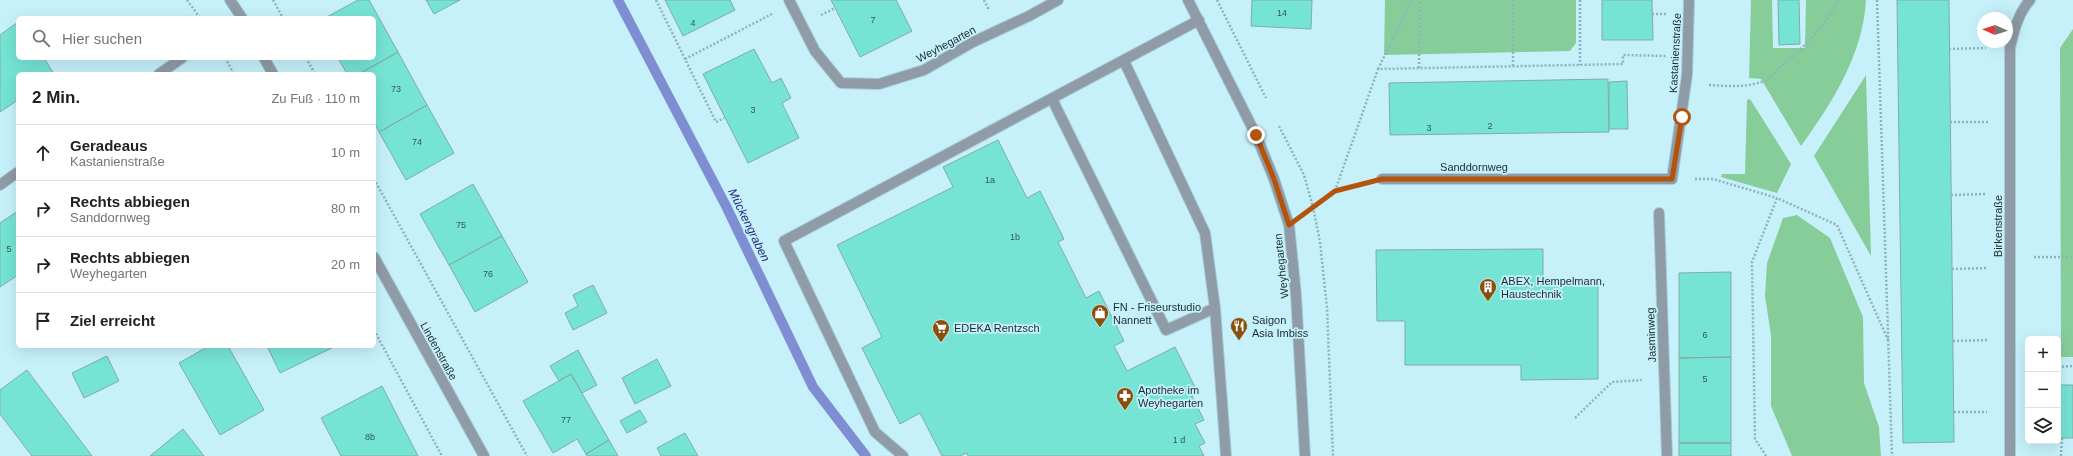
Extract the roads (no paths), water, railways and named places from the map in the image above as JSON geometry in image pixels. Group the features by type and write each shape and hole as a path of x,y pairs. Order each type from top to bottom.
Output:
{"street":[{"path":"230,0 240,16"},
{"name":"Weyhegarten","path":"790,2 815,51 841,83 879,84 924,70 973,42 1029,16 1058,0"},
{"name":"Weyhegarten","path":"1188,0 1256,135 1274,179 1289,225 1294,267 1305,456"},
{"name":"Kastanienstraße","path":"1672,179 1686,85 1689,0"},
{"name":"Birkenstraße","path":"2010,456 2010,48 2015,26 2030,0"},
{"path":"903,456 875,432 784,241 1199,20"},
{"path":"162,72 179,60"},
{"path":"265,60 272,72"},
{"path":"1124,61 1205,233 1215,308 1226,456"},
{"path":"1052,99 1166,330 1215,308"},
{"path":"0,184 16,173"},
{"name":"Sanddornweg","path":"1382,179 1672,179"},
{"name":"Jasminweg","path":"1660,212 1667,456"},
{"name":"Lindenstraße","path":"376,261 484,456"}],"waterway":[{"name":"Mückengraben","path":"618,0 726,206 813,387 866,456"}],"place":[{"name":"ABEX, Hempelmann, Haustechnik","path":"1488,302"},
{"name":"FN - Friseurstudio Nannett","path":"1100,328"},
{"name":"Saigon Asia Imbiss","path":"1239,341"},
{"name":"EDEKA Rentzsch","path":"941,343"},
{"name":"Apotheke im Weyhegarten","path":"1125,411"}]}
